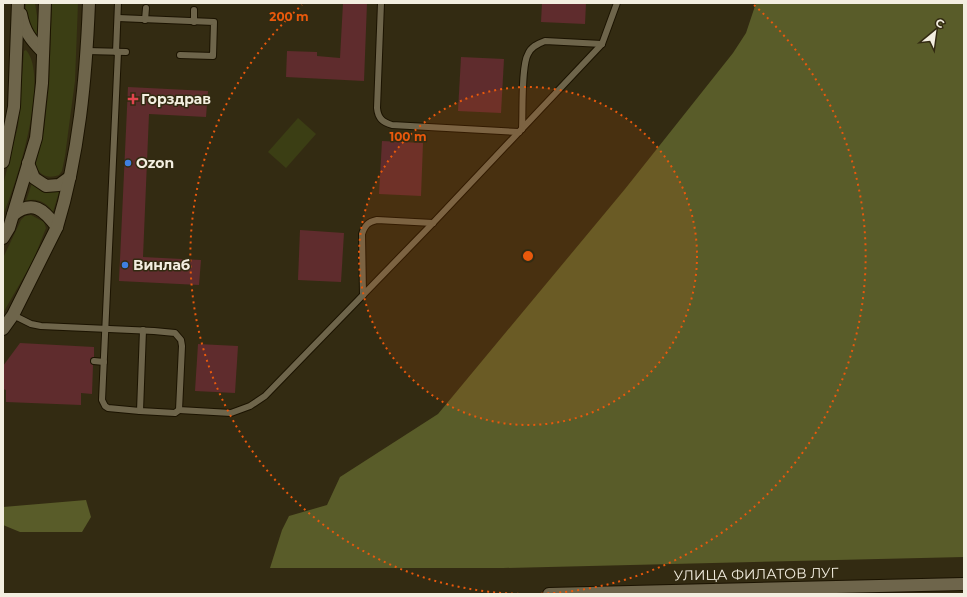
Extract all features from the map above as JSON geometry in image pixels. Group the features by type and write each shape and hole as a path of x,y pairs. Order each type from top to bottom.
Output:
{"street":[{"path":"18,3 22,22 30,39 43,52"},
{"path":"3,162 14,107 18,3"},
{"path":"3,238 9,228 36,138 42,83 45,3"},
{"path":"3,329 13,315 57,227 70,177 79,121 87,51 89,3"},
{"path":"28,163 34,178 46,186 59,185 70,177"},
{"path":"13,215 21,209 35,207 46,213 57,227"},
{"name":"УЛИЦА ФИЛАТОВ ЛУГ","path":"549,594 964,584"}],"lane":[{"path":"118,3 102,400 105,406 113,410 175,413 179,410 232,413 257,402 265,396 433,223 602,44 617,3"},
{"path":"381,3 377,108 380,119 384,123 392,126 520,130"},
{"path":"145,20 146,8"},
{"path":"194,10 194,22"},
{"path":"118,18 214,22 213,56 180,54"},
{"path":"520,130 525,63 530,50 539,43 545,41 602,44"},
{"path":"87,51 126,52"},
{"path":"363,295 362,234 365,226 376,220 433,223"},
{"path":"13,315 36,325 143,330 170,332 176,334 181,340 182,346 179,410"},
{"path":"140,411 143,330"},
{"path":"94,361 104,362"}],"green space":[{"path":"26,3 35,3 39,29 37,34 34,34 25,13"},
{"path":"52,3 78,3 75,81 65,156 62,171 59,175 48,177 42,174 35,166 44,130 49,85"},
{"path":"756,3 964,3 964,557 503,568 270,568 282,530 289,516 327,505 340,477 438,414 625,189 733,53 746,33"},
{"path":"26,50 32,64 34,83 33,106 23,156 3,215 3,185 18,126 24,51"},
{"path":"298,118 316,134 286,168 268,152"},
{"path":"32,183 42,192 59,192 53,212 48,206 38,200 26,201"},
{"path":"31,215 44,222 46,228 33,261 3,313 3,258 21,220 25,216"},
{"path":"86,500 91,517 82,532 20,532 3,525 3,507"}],"building":[{"path":"343,3 367,3 364,81 286,77 287,51 317,52 317,56 340,58"},
{"path":"542,3 586,3 585,24 541,22"},
{"path":"461,57 504,59 501,113 458,111"},
{"path":"128,87 208,91 206,117 149,114 143,257 201,260 199,285 119,281"},
{"path":"382,141 423,143 421,196 379,194"},
{"path":"300,230 344,233 341,282 298,280"},
{"path":"20,343 94,347 94,357 91,358 90,361 93,365 92,394 81,393 81,405 6,402 6,390 3,389 3,366"},
{"path":"198,344 238,346 235,393 195,391"}],"place":[{"name":"Горздрав","path":"133,99"},
{"name":"Ozon","path":"128,163"},
{"name":"Винлаб","path":"125,265"}]}
